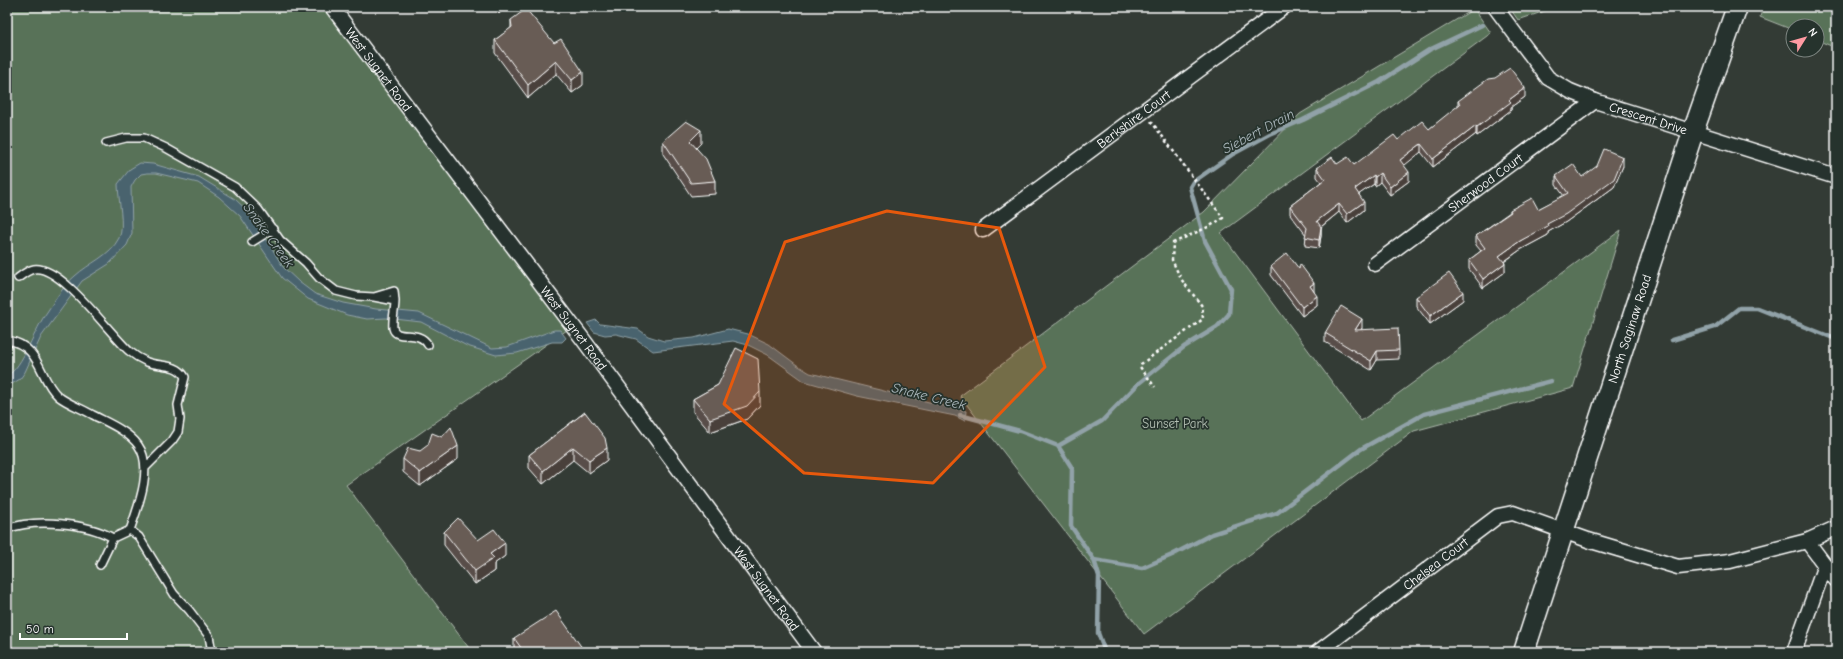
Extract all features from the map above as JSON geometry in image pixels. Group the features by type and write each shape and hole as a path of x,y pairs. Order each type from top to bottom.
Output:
{"main road":[{"name":"North Saginaw Road","path":"1524,652 1694,132 1737,7"}],"street":[{"name":"West Sugnet Road","path":"332,7 582,338 814,652"},
{"name":"Berkshire Court","path":"982,230 1284,7"},
{"name":"Crescent Drive","path":"1495,7 1548,78 1570,91 1595,101 1836,177"},
{"name":"Sherwood Court","path":"1375,264 1595,101"},
{"name":"Chelsea Court","path":"1318,652 1498,516 1512,514 1588,540 1678,567 1730,561 1807,541 1836,528"},
{"path":"1807,541 1836,580"},
{"path":"1794,652 1825,564"}],"lane":[{"path":"106,143 126,138 144,138 166,148 235,187 258,209 280,240 306,263 319,278 336,291 356,296 374,297 394,291 395,301 393,328 396,333 400,335 420,336 425,339 428,345"},
{"path":"252,242 273,229"},
{"path":"18,278 34,269 46,271 85,302 125,347 137,357 148,363 182,371 185,377 178,405 180,419 178,432 172,441 145,468"},
{"path":"7,340 23,347 36,358 41,367 43,376 58,396 131,437 142,451 145,468 141,499 130,530 113,538 100,565"},
{"path":"7,530 31,523 52,523 76,526 106,534 113,538"},
{"path":"130,530 139,537 174,594 189,610 209,636 212,652"}],"path":[{"path":"1143,111 1223,218 1210,226 1194,232 1173,243 1172,260 1181,279 1202,306 1203,319 1141,364 1140,367 1155,387"}],"highlighted area":[{"path":"887,211 999,228 1045,367 933,483 804,473 724,404 785,242"}],"green space":[{"path":"7,7 322,7 567,330 346,485 472,652 7,652"},
{"path":"1509,7 1557,7 1518,20"},
{"path":"1763,7 1836,7 1836,48 1825,43 1825,18 1785,18 1785,27 1760,17"},
{"name":"Sunset Park","path":"1474,9 1491,33 1221,233 1361,421 1621,230 1573,388 1414,431 1144,634 960,396 1204,212 1300,114"}],"water":[{"path":"140,163 153,164 199,177 235,199 253,216 283,267 315,294 343,303 376,309 419,313 492,348 507,347 554,330 560,330 566,338 562,342 552,342 517,353 496,355 467,346 421,322 386,318 367,319 347,315 308,299 282,278 240,216 219,197 198,183 156,173 147,173 141,174 131,187 132,233 127,245 109,264 82,281 41,337 25,372 20,379 7,387 7,376 13,371 24,356 42,319 60,293 75,276 105,255 119,238 121,233 121,220 118,184 130,169"},
{"path":"596,320 600,324 638,329 648,336 664,341 694,338 728,329 748,334 769,344 810,373 966,411 965,421 955,416 857,396 804,381 768,355 748,345 733,341 653,351 636,339 616,334 605,335 594,332 587,323"}],"building":[{"path":"526,9 554,43 561,39 583,72 572,80 556,61 528,85 495,40 512,27 511,20"},
{"path":"1510,68 1525,88 1509,100 1511,102 1477,127 1476,126 1433,159 1421,144 1400,160 1409,172 1390,187 1380,173 1375,177 1374,175 1355,189 1364,202 1347,214 1339,204 1317,221 1321,227 1319,240 1305,237 1307,228 1290,206 1325,179 1317,168 1332,157 1337,164 1348,157 1354,165 1394,135 1398,140 1422,121 1429,129 1460,104 1458,101 1488,79 1495,78"},
{"path":"686,121 701,130 690,141 706,159 715,181 691,183 663,141"},
{"path":"1604,149 1623,157 1614,179 1566,214 1547,224 1548,226 1520,241 1499,256 1505,263 1483,279 1469,260 1485,248 1476,236 1511,212 1510,210 1532,198 1538,209 1568,193 1556,176 1573,164 1582,177 1597,166"},
{"path":"1287,253 1299,269 1300,264 1314,283 1310,286 1317,296 1302,307 1271,266"},
{"path":"1449,273 1463,292 1430,316 1416,297"},
{"path":"1341,306 1362,319 1355,330 1398,328 1399,350 1377,351 1371,361 1325,333"},
{"path":"736,348 758,359 760,392 747,406 710,419 693,399 718,385"},
{"path":"585,412 605,438 607,448 589,460 573,447 543,471 529,455"},
{"path":"451,427 458,446 420,473 403,459 408,448 420,451 428,445 432,433 442,437"},
{"path":"458,518 478,540 494,529 505,543 490,554 494,558 475,571 444,532"},
{"path":"556,611 585,652 524,652 514,638"}],"waterway":[{"name":"Siebert Drain","path":"1058,446 1102,421 1139,383 1184,347 1217,327 1229,314 1231,289 1205,241 1190,187 1193,182 1233,154 1270,134 1303,120 1379,82 1429,50 1482,25"},
{"path":"1672,340 1715,327 1739,308 1757,308 1836,339"},
{"path":"1094,560 1142,568 1172,555 1212,534 1277,513 1361,449 1424,414 1551,381"},
{"name":"Snake Creek","path":"960,415 1020,431 1058,446 1072,468 1071,526 1094,560 1099,576 1098,633 1105,652"}]}
